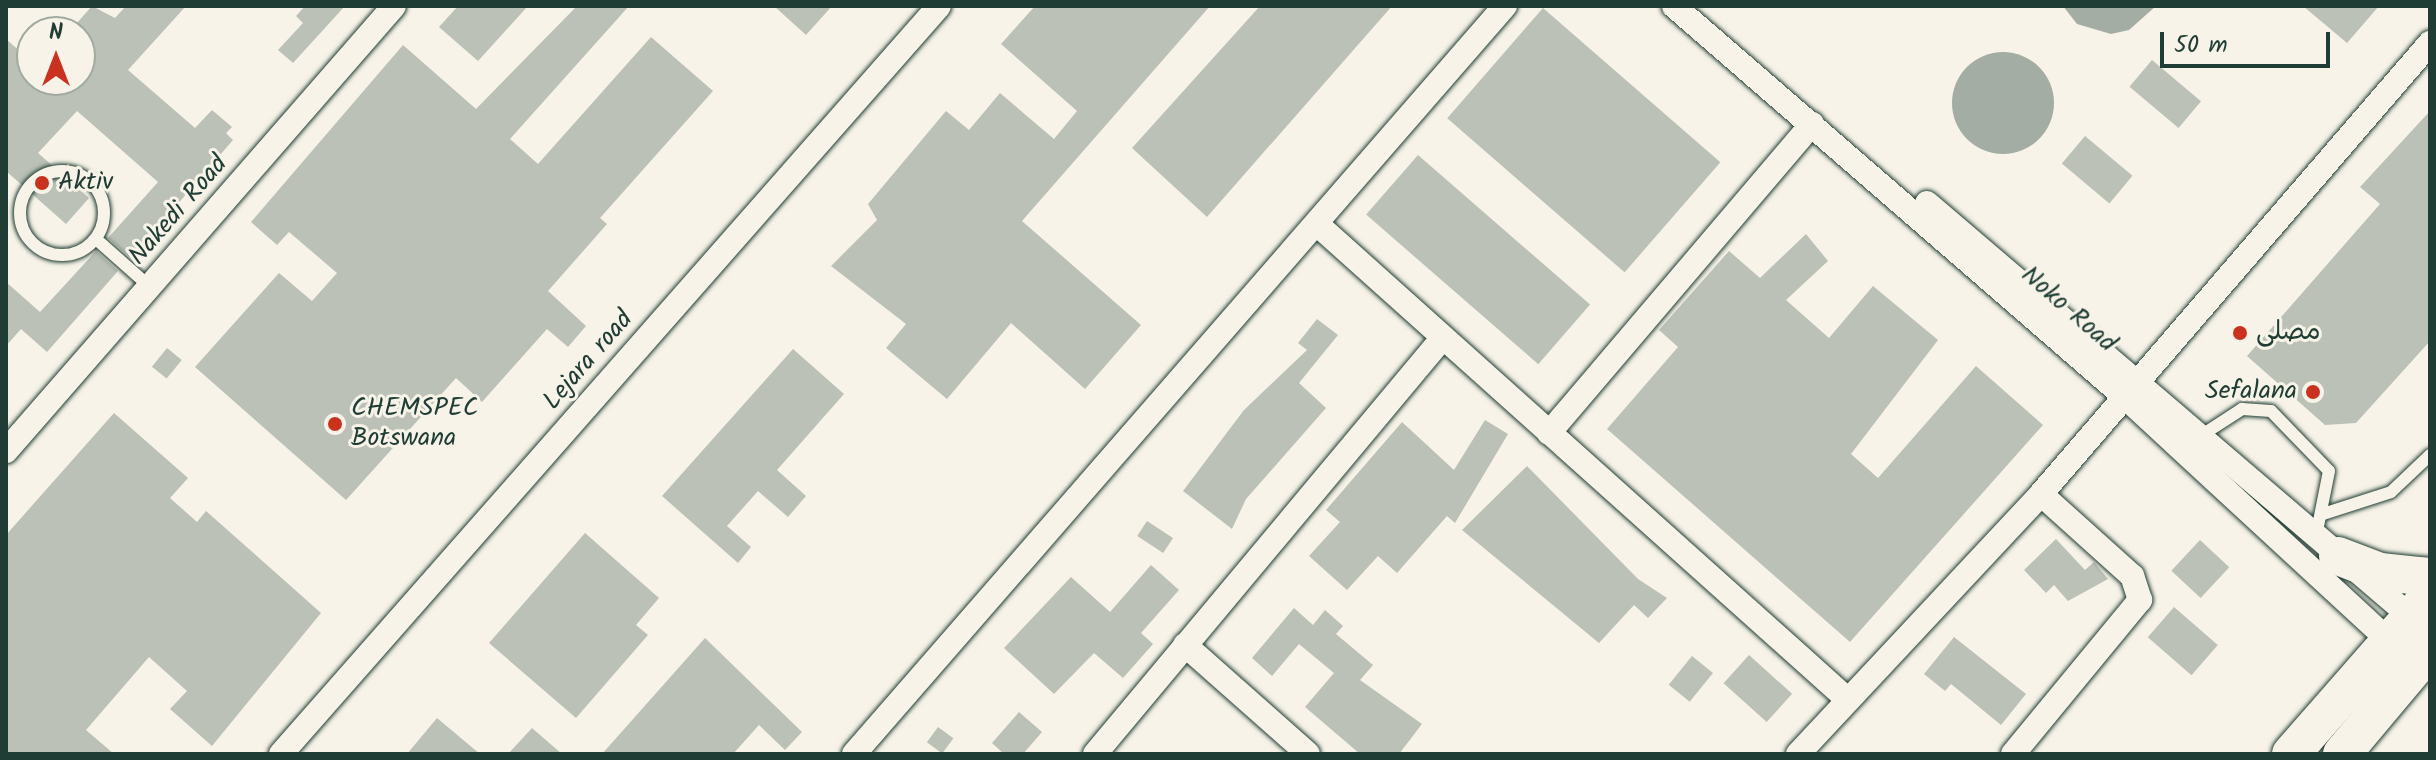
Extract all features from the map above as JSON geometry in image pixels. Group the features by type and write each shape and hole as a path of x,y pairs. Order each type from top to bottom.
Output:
{"main road":[{"path":"2326,536 2380,572 2430,577"},
{"path":"2291,754 2418,634"},
{"path":"2342,754 2418,634"}],"street":[{"name":"Nakedi Road","path":"6,451 394,6"},
{"name":"Lejara road","path":"281,754 939,6"},
{"path":"854,754 1318,225 1505,6"},
{"name":"Noko Road","path":"1674,6 2132,389 2418,634"},
{"path":"1697,6 2132,389 2202,435 2326,536 2418,634"},
{"path":"1798,754 1846,698 2041,494 2430,43"},
{"path":"1549,433 1812,124"},
{"path":"1318,225 1440,341 1549,433 1846,698"},
{"path":"1095,754 1440,341"},
{"path":"2013,754 2140,600 2132,576 2041,494"},
{"path":"1185,645 1308,754"}],"lane":[{"path":"55,169 74,169 105,194 96,239 49,256 18,227 17,207 55,169"},
{"path":"96,239 150,287"},
{"path":"2202,435 2242,409 2271,411 2324,460 2331,485 2326,536"},
{"path":"2326,536 2391,492 2430,455"}],"shaded area":[{"path":"2063,6 2156,6 2129,30 2111,34 2077,24"},
{"path":"2003,52 2023,56 2039,67 2050,83 2054,103 2050,123 2039,139 2023,150 2003,154 1983,150 1967,139 1956,123 1952,103 1956,83 1967,67 1983,56"}],"building":[{"path":"92,6 115,18 126,6 186,6 128,70 195,128 212,110 232,127 226,133 233,140 131,258 108,238 158,182 77,111 38,153 89,198 66,224 6,171 6,39 16,48 16,96 96,96 96,16 83,16"},
{"path":"305,6 345,6 293,63 278,50 303,23 296,16"},
{"path":"458,6 528,6 478,61 439,27"},
{"path":"577,6 629,6 510,139 538,164 651,37 713,91 600,218 607,224 548,291 586,326 568,347 547,329 482,402 456,378 346,500 195,367 279,273 312,301 337,273 289,232 277,245 251,222 403,45 476,109"},
{"path":"774,6 832,6 806,35"},
{"path":"1035,6 1210,6 1022,221 1141,325 1085,389 1011,323 947,399 886,348 906,324 831,266 877,220 868,204 946,111 969,130 1000,93 1054,139 1077,111 1001,44"},
{"path":"1260,6 1392,6 1207,217 1132,148"},
{"path":"2303,6 2379,6 2347,43"},
{"path":"1543,8 1720,162 1625,272 1447,118"},
{"path":"2152,60 2201,101 2179,128 2130,87"},
{"path":"2430,111 2430,341 2356,423 2325,425 2247,356 2380,204 2360,187"},
{"path":"2085,136 2132,176 2109,203 2062,164"},
{"path":"1418,155 1590,305 1538,364 1366,215"},
{"path":"1806,234 1828,261 1786,300 1829,338 1873,286 1938,340 1851,454 1878,478 1976,366 2043,425 1850,642 1607,429 1678,347 1659,330 1729,251 1760,278"},
{"path":"96,251 118,271 47,352 21,329 6,346 6,282 40,312"},
{"path":"1317,319 1338,335 1299,383 1326,408 1246,499 1232,529 1183,491 1244,410 1307,350 1298,343"},
{"path":"167,348 182,360 167,379 152,367"},
{"path":"793,349 844,394 777,470 806,496 788,517 758,491 727,526 751,547 738,563 662,496"},
{"path":"114,413 188,478 170,498 197,522 206,511 321,613 212,746 170,709 187,691 149,657 86,730 114,754 6,754 6,535"},
{"path":"1485,420 1508,434 1455,523 1447,516 1397,573 1378,556 1347,590 1309,556 1340,522 1326,510 1402,422 1454,470"},
{"path":"1527,466 1638,579 1667,598 1648,618 1634,605 1599,643 1462,530"},
{"path":"1147,521 1173,538 1163,553 1137,536"},
{"path":"585,533 659,598 636,625 648,635 576,718 489,643"},
{"path":"2056,539 2085,570 2094,562 2108,579 2068,601 2054,585 2046,593 2024,570"},
{"path":"2200,540 2229,567 2201,598 2171,571"},
{"path":"1151,565 1179,590 1141,633 1153,644 1123,678 1094,653 1054,694 1004,648 1071,577 1110,612"},
{"path":"2174,607 2218,645 2192,675 2148,637"},
{"path":"1294,608 1313,625 1325,610 1343,626 1336,634 1373,665 1360,680 1422,724 1399,754 1360,754 1305,707 1334,673 1299,644 1272,676 1252,658"},
{"path":"1954,637 2026,694 2001,725 1951,684 1945,691 1924,674"},
{"path":"705,638 802,732 785,750 759,725 733,754 602,754"},
{"path":"1749,655 1792,694 1767,722 1724,683"},
{"path":"1692,656 1713,673 1690,702 1669,685"},
{"path":"1019,712 1042,732 1023,754 1004,754 992,743"},
{"path":"437,718 480,754 407,754"},
{"path":"938,727 953,738 942,754 927,742"},
{"path":"532,728 562,754 508,754"}],"place":[{"name":"Aktiv","path":"42,183"},
{"name":"مصلى","path":"2240,333"},
{"name":"Sefalana","path":"2313,392"},
{"name":"CHEMSPEC Botswana","path":"335,424"}]}
